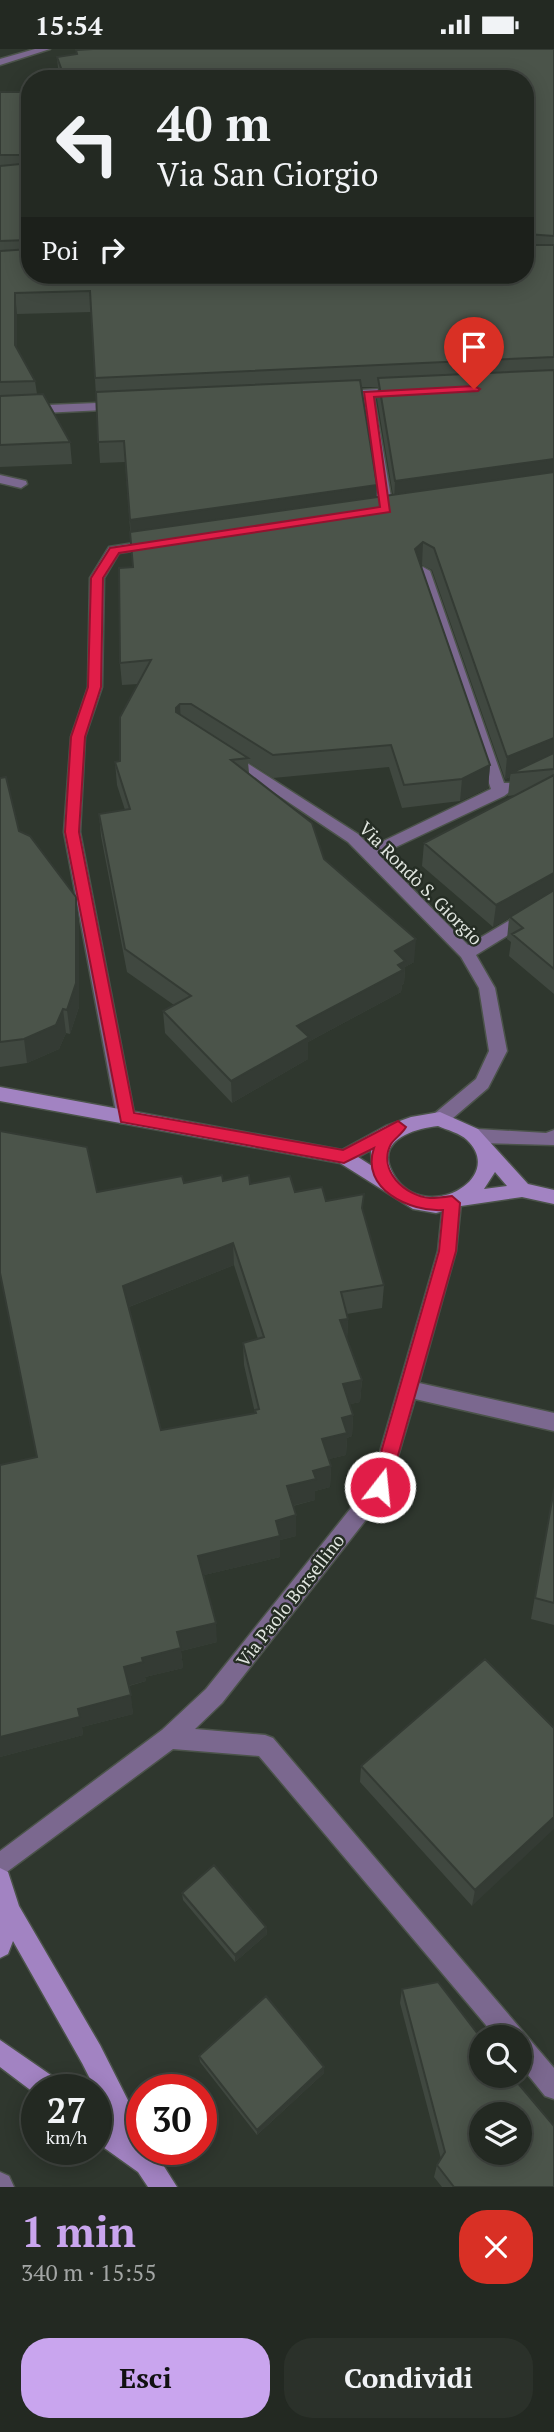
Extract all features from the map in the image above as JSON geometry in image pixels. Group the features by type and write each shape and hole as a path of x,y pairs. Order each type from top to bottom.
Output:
{"main road":[{"path":"0,1094 344,1157 410,1199 429,1204 452,1203 522,1190 554,1197"},
{"path":"344,1157 398,1127 418,1120 440,1119 460,1125 522,1190"},
{"path":"394,1190 382,1173 379,1156 385,1140 398,1127"},
{"path":"452,1203 469,1196 483,1182 488,1167 481,1144"},
{"path":"0,1880 8,1909 91,2054 148,2166 164,2187"},
{"path":"0,1946 6,1931 8,1909"},
{"path":"0,2052 29,2074"},
{"path":"112,2138 148,2166"}],"street":[{"path":"0,62 45,49"},
{"path":"327,396 407,392"},
{"path":"368,394 386,509"},
{"path":"0,411 139,405"},
{"path":"0,479 21,484"},
{"path":"127,1118 72,832 78,737 94,687 97,578 114,550 169,542"},
{"path":"423,571 499,792"},
{"name":"Via Rondò S. Giorgio","path":"209,746 353,838 467,953 486,988 498,1051 482,1083 440,1119"},
{"path":"369,854 521,781"},
{"path":"467,953 554,900"},
{"path":"481,1144 549,1140 554,1137"},
{"name":"Via Paolo Borsellino","path":"0,1865 170,1738 214,1696 380,1487 447,1251 452,1203"},
{"path":"408,1389 554,1422"},
{"path":"170,1738 265,1746 502,2025"},
{"path":"532,2060 554,2087"}],"building":[{"path":"554,49 554,236 534,235 534,70 62,70 57,57 77,54 76,50"},
{"path":"0,92 21,92 21,155 0,155"},
{"path":"21,164 21,240 0,241 0,166"},
{"path":"534,245 554,245 554,357 95,378 90,291 15,293 15,345 35,381 0,382 0,251 21,250 21,284 534,284"},
{"path":"554,370 554,459 395,481 378,378"},
{"path":"360,380 377,485 130,520 124,441 98,442 96,392"},
{"path":"43,394 70,442 0,445 0,396"},
{"path":"554,472 554,738 507,757 434,548 423,542 415,549 490,765 462,779 404,785 391,745 273,755 191,704 180,704 176,708 176,712 248,758 231,760 312,823 324,859 416,939 395,951 405,961 398,965 403,970 297,1026 309,1037 231,1081 163,1011 191,996 125,949 99,814 130,809 115,762 120,761 120,717 151,660 120,663 119,568 133,567 130,532"},
{"path":"554,753 554,769 511,773"},
{"path":"554,775 554,873 496,905 424,843"},
{"path":"6,777 19,831 30,836 76,897 76,983 67,1010 63,1009 56,1025 24,1039 0,1042 0,778"},
{"path":"554,890 554,969 512,934 523,928 510,917"},
{"path":"0,1131 87,1147 97,1192 182,1176 184,1183 222,1175 223,1181 249,1175 250,1184 290,1176 295,1192 322,1187 326,1201 364,1194 362,1208 384,1285 341,1292 348,1319 340,1320 362,1380 343,1384 353,1415 342,1418 347,1433 322,1439 331,1466 313,1471 316,1479 287,1486 296,1515 276,1521 280,1536 198,1556 216,1623 177,1632 181,1648 142,1658 143,1662 124,1667 131,1695 78,1709 80,1717 0,1737 0,1465 37,1457 0,1273","holes":["233,1243 264,1337 243,1343 259,1409 255,1410 256,1413 161,1430 123,1286"]},
{"path":"554,1489 554,1603 535,1598"},
{"path":"485,1659 554,1728 554,1817 475,1890 361,1766"},
{"path":"214,1865 266,1927 235,1955 182,1893"},
{"path":"438,1982 471,2025 469,2088 522,2088 554,2126 554,2187 454,2187 437,2165 445,2152 402,1989"},
{"path":"266,1996 324,2067 257,2130 217,2079 217,2074 213,2074 199,2056"}],"route":[{"path":"380,1487 447,1251 452,1203 429,1204 410,1199 394,1190 382,1173 379,1156 385,1140 398,1127 344,1157 127,1118 72,832 78,737 94,687 97,578 114,550 386,509 368,394 474,389"}]}
